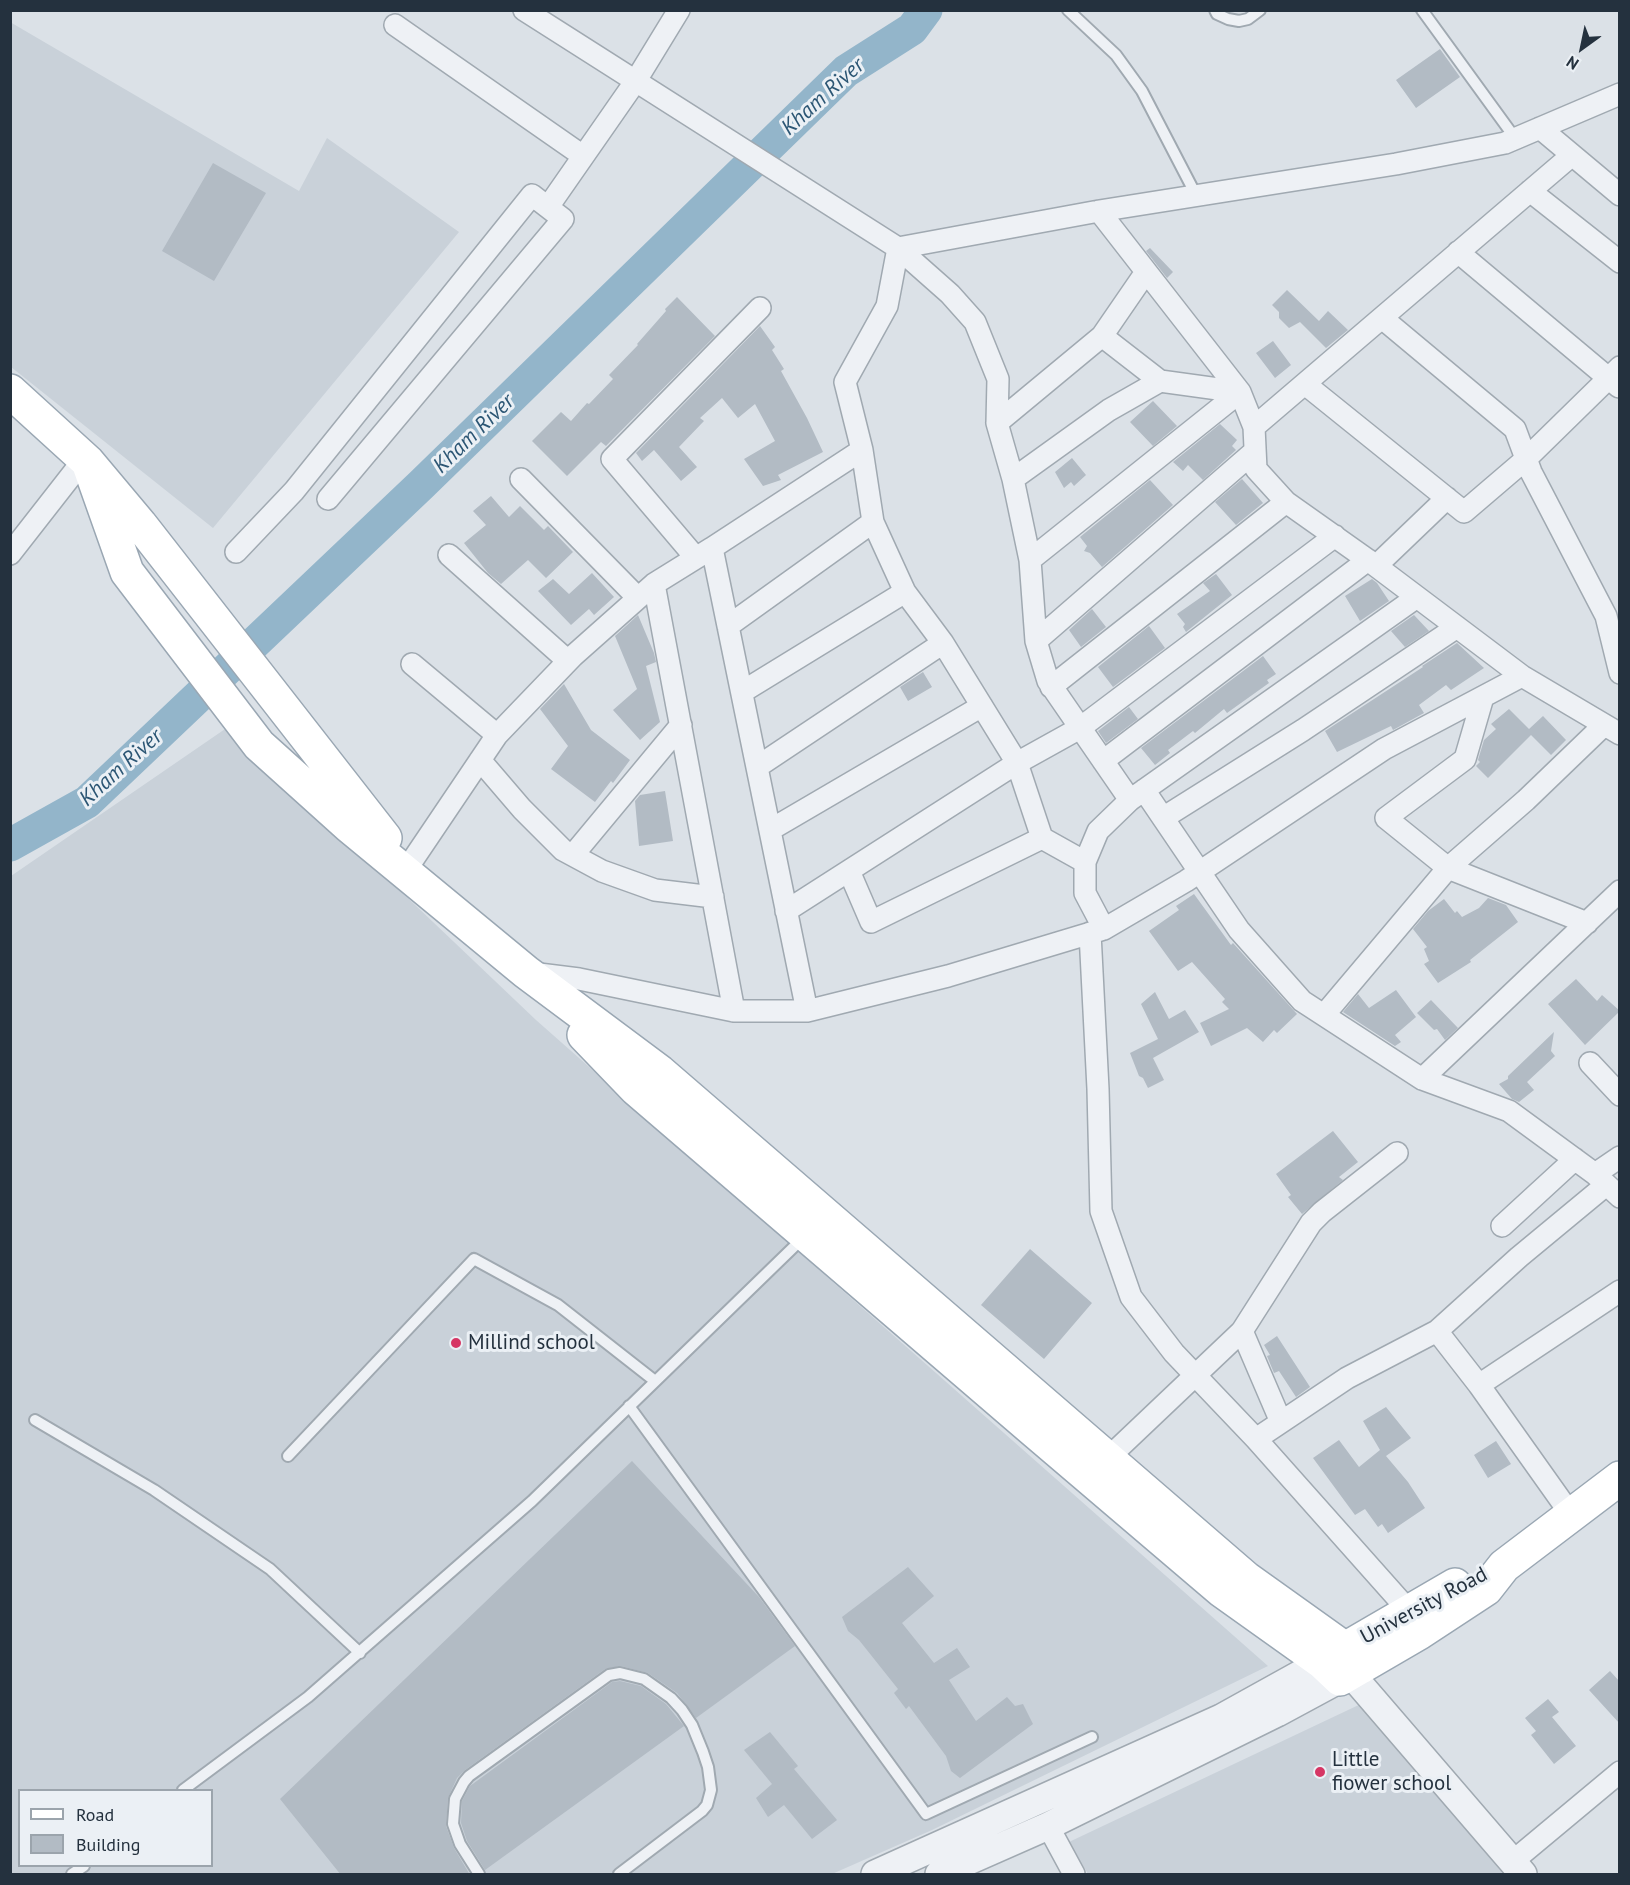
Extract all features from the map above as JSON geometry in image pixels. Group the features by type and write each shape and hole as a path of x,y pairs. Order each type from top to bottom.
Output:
{"main road":[{"path":"10,391 87,460 418,879"},
{"path":"87,460 127,572 254,738 349,826 418,879 526,972 660,1072 816,1225 1221,1590 1343,1666"},
{"path":"816,1225 1107,1459 1247,1579 1343,1666"},
{"name":"University Road","path":"1343,1666 1419,1633 1485,1589 1504,1566 1620,1478"},
{"name":"University Road","path":"1343,1666 1409,1611 1476,1573 1504,1566"}],"street":[{"path":"524,10 898,248 950,294 975,322 999,379 997,423 1013,478 1030,560 1036,641 1048,681 1103,761 1163,818 1239,930 1302,1001 1422,1079 1509,1111 1607,1185"},
{"path":"548,207 635,82 679,10"},
{"path":"395,26 583,156"},
{"path":"898,248 1099,211 1396,164 1505,143 1620,94"},
{"path":"1540,128 1620,195"},
{"path":"1254,428 1571,156"},
{"path":"1530,191 1620,262"},
{"path":"236,552 294,491 532,195 563,219 328,499"},
{"path":"1099,211 1240,392 1254,428 1256,469 1286,501 1522,676 1612,729 1448,868 1324,1015"},
{"path":"898,248 887,306 845,382 862,450 873,522 905,592 943,643 1017,763 1042,838 1085,862"},
{"path":"1305,384 1464,512 1616,378 1458,252"},
{"path":"997,423 1102,336 1146,272"},
{"path":"759,308 612,459 704,553 728,626 807,1011"},
{"path":"1382,318 1515,429 1532,472 1613,614 1620,673"},
{"path":"1102,336 1160,381 1240,392"},
{"path":"1013,478 1109,410 1160,381"},
{"path":"1030,560 1240,392"},
{"path":"418,879 480,760 497,735 568,661 654,584 862,450"},
{"path":"1036,641 1255,451"},
{"path":"10,554 87,460"},
{"path":"521,478 638,598"},
{"path":"1103,761 1372,563 1446,498"},
{"path":"1052,687 1286,501"},
{"path":"728,626 873,522"},
{"path":"786,911 1017,763 1080,728 1335,536"},
{"path":"449,555 568,661"},
{"path":"654,584 734,1011"},
{"path":"742,692 905,592"},
{"path":"1409,1611 1256,1439 1174,1353 1131,1297 1101,1211 1097,931 1085,893 1085,862 1098,831 1137,795 1417,597"},
{"path":"1163,818 1457,627"},
{"path":"757,767 943,643"},
{"path":"412,664 497,735"},
{"path":"526,972 579,979 734,1011 807,1011 948,976 1097,931 1200,872 1384,749 1522,676"},
{"path":"1483,697 1465,759 1386,818 1448,868 1587,923"},
{"path":"770,830 982,706"},
{"path":"573,855 681,725"},
{"path":"480,760 563,850 602,871 655,890 713,897"},
{"path":"849,871 871,922 1042,838"},
{"path":"1422,1079 1620,891"},
{"path":"1590,1063 1620,1095"},
{"path":"1107,1459 1242,1331 1311,1223 1397,1153"},
{"path":"1256,1439 1347,1378 1437,1331 1519,1257 1607,1185 1620,1157"},
{"path":"1502,1226 1575,1160"},
{"path":"1479,1385 1620,1291"},
{"path":"1242,1331 1281,1422"},
{"path":"1437,1331 1479,1385 1572,1516"},
{"path":"939,1875 1048,1826 1277,1713 1343,1666"},
{"path":"1343,1666 1518,1868 1620,1772"},
{"path":"875,1875 1221,1718 1343,1666"},
{"path":"1048,1826 1074,1875"}],"lane":[{"path":"1068,10 1116,55 1142,91 1196,195"},
{"path":"1215,10 1217,14 1228,20 1239,21 1248,19 1260,10"},
{"path":"1422,10 1515,138"},
{"path":"186,1789 308,1697 532,1501 816,1225"},
{"path":"288,1456 474,1259 558,1305 655,1381"},
{"path":"629,1406 926,1814 1092,1737"},
{"path":"35,1420 154,1490 270,1569 360,1653"},
{"path":"479,1875 460,1844 453,1824 455,1799 464,1782 469,1776 609,1675 620,1673 644,1679 671,1698 682,1710 692,1725 703,1752 708,1767 711,1790 707,1805 702,1811 626,1872"}],"shaded area":[{"path":"10,22 299,191 327,138 459,232 213,528 11,367"},
{"name":"Millind school","path":"228,727 536,1020 1268,1666 932,1830 832,1874 11,1874 11,876"},
{"name":"Little fiower school","path":"1365,1702 1503,1874 1088,1874 1069,1842"}],"building":[{"path":"1440,49 1460,77 1416,108 1396,80"},
{"path":"213,163 266,193 214,281 162,251"},
{"path":"1150,248 1173,272 1167,278 1146,251"},
{"path":"1287,290 1319,321 1328,311 1348,330 1326,348 1300,322 1289,328 1279,318 1279,312 1272,305"},
{"path":"677,297 715,336 606,446 601,442 567,476 532,441 561,412 571,421 587,403 589,404 613,379 609,375 638,345"},
{"path":"760,326 775,347 772,350 784,369 781,371 823,452 778,475 781,480 763,486 744,459 775,441 755,404 738,418 722,398 700,418 704,421 679,447 697,467 681,481 654,450 642,461 636,453"},
{"path":"1273,341 1291,365 1275,378 1256,353"},
{"path":"1153,401 1177,426 1153,446 1130,422"},
{"path":"1220,424 1237,440 1232,446 1236,450 1203,480 1188,465 1183,471 1173,462"},
{"path":"1072,458 1086,475 1074,486 1071,482 1064,488 1055,472"},
{"path":"1242,479 1263,503 1236,525 1215,502"},
{"path":"1150,480 1173,505 1102,567 1090,553 1084,551 1087,546 1080,537"},
{"path":"491,496 509,517 520,506 544,530 548,526 573,552 546,578 528,560 501,584 488,573 464,543 486,525 473,511"},
{"path":"592,573 614,597 594,615 589,609 571,625 538,591 553,579 569,594"},
{"path":"1216,574 1232,595 1186,632 1183,627 1185,624 1177,614 1210,591 1203,583"},
{"path":"1372,579 1389,601 1360,621 1345,596"},
{"path":"1092,609 1106,627 1081,647 1069,630"},
{"path":"638,615 656,662 646,666 660,722 640,740 613,710 637,689 615,636"},
{"path":"1414,615 1429,631 1405,647 1391,631"},
{"path":"1149,626 1165,648 1113,687 1098,667"},
{"path":"1457,643 1484,668 1451,690 1446,685 1419,705 1424,713 1393,730 1391,726 1337,752 1325,731"},
{"path":"1263,656 1276,674 1267,680 1269,683 1227,713 1224,709 1195,733 1193,731 1168,750 1170,753 1155,765 1141,748"},
{"path":"923,672 932,687 908,701 900,687"},
{"path":"564,684 591,730 630,760 595,802 551,769 568,746 540,709"},
{"path":"1129,707 1138,719 1106,743 1098,731"},
{"path":"1509,709 1529,729 1543,716 1566,740 1551,755 1531,735 1488,778 1476,766 1480,762 1478,760 1484,740 1496,729 1491,724"},
{"path":"665,791 673,841 639,846 635,801 640,795"},
{"path":"1194,894 1231,945 1233,943 1297,1014 1277,1033 1274,1030 1263,1042 1247,1028 1211,1046 1200,1023 1229,1009 1222,1002 1225,999 1192,962 1178,971 1149,931 1179,910 1176,906"},
{"path":"1488,898 1506,905 1518,922 1470,960 1471,962 1438,983 1424,964 1429,961 1424,949 1427,947 1413,929 1428,911 1444,899 1455,913 1457,911 1462,917 1479,908"},
{"path":"1576,979 1597,1001 1602,995 1620,1011 1585,1045 1548,1004"},
{"path":"1396,990 1416,1017 1395,1035 1401,1042 1395,1046 1343,1012 1358,994 1369,1008"},
{"path":"1155,992 1169,1019 1185,1010 1199,1032 1153,1058 1164,1080 1148,1088 1143,1078 1139,1076 1130,1053 1158,1039 1141,1004"},
{"path":"1431,1000 1458,1028 1445,1040 1437,1029 1434,1030 1417,1013"},
{"path":"1554,1032 1551,1051 1555,1056 1527,1082 1534,1090 1519,1102 1512,1099 1499,1084 1508,1079 1508,1076"},
{"path":"1333,1131 1358,1162 1339,1177 1343,1180 1302,1214 1288,1197 1291,1195 1276,1174"},
{"path":"1030,1249 1092,1303 1044,1359 981,1305"},
{"path":"1277,1336 1310,1387 1296,1397 1279,1371 1274,1373 1267,1356 1270,1355 1264,1345"},
{"path":"1386,1407 1411,1438 1386,1456 1408,1482 1425,1508 1388,1533 1382,1524 1378,1527 1365,1509 1355,1515 1313,1458 1339,1440 1359,1467 1380,1450 1363,1421"},
{"path":"1496,1441 1511,1464 1488,1478 1474,1455"},
{"path":"632,1461 759,1597 795,1646 696,1718 677,1693 648,1673 621,1666 605,1669 457,1778 448,1798 446,1826 454,1848 470,1875 341,1875 280,1799"},
{"path":"908,1567 934,1596 902,1623 934,1663 957,1648 970,1667 949,1680 976,1721 1007,1697 1015,1706 1023,1704 1033,1724 960,1778 951,1771 946,1756 909,1706 906,1709 894,1693 898,1689 859,1640 848,1631 842,1617"},
{"path":"1610,1671 1620,1682 1620,1724 1589,1690"},
{"path":"620,1681 641,1686 666,1704 684,1726 485,1870 467,1841 461,1823 462,1801 470,1786 612,1682"},
{"path":"1548,1699 1559,1712 1552,1717 1576,1746 1554,1764 1531,1735 1536,1731 1525,1718"},
{"path":"770,1732 798,1766 794,1769 837,1820 812,1839 784,1805 768,1817 756,1798 772,1784 744,1750"}],"waterway":[{"name":"Kham River","path":"10,845 87,802 421,485 846,71 912,29 926,10"}],"place":[{"name":"Millind school","path":"456,1343"},
{"name":"Little fiower school","path":"1320,1772"}]}
